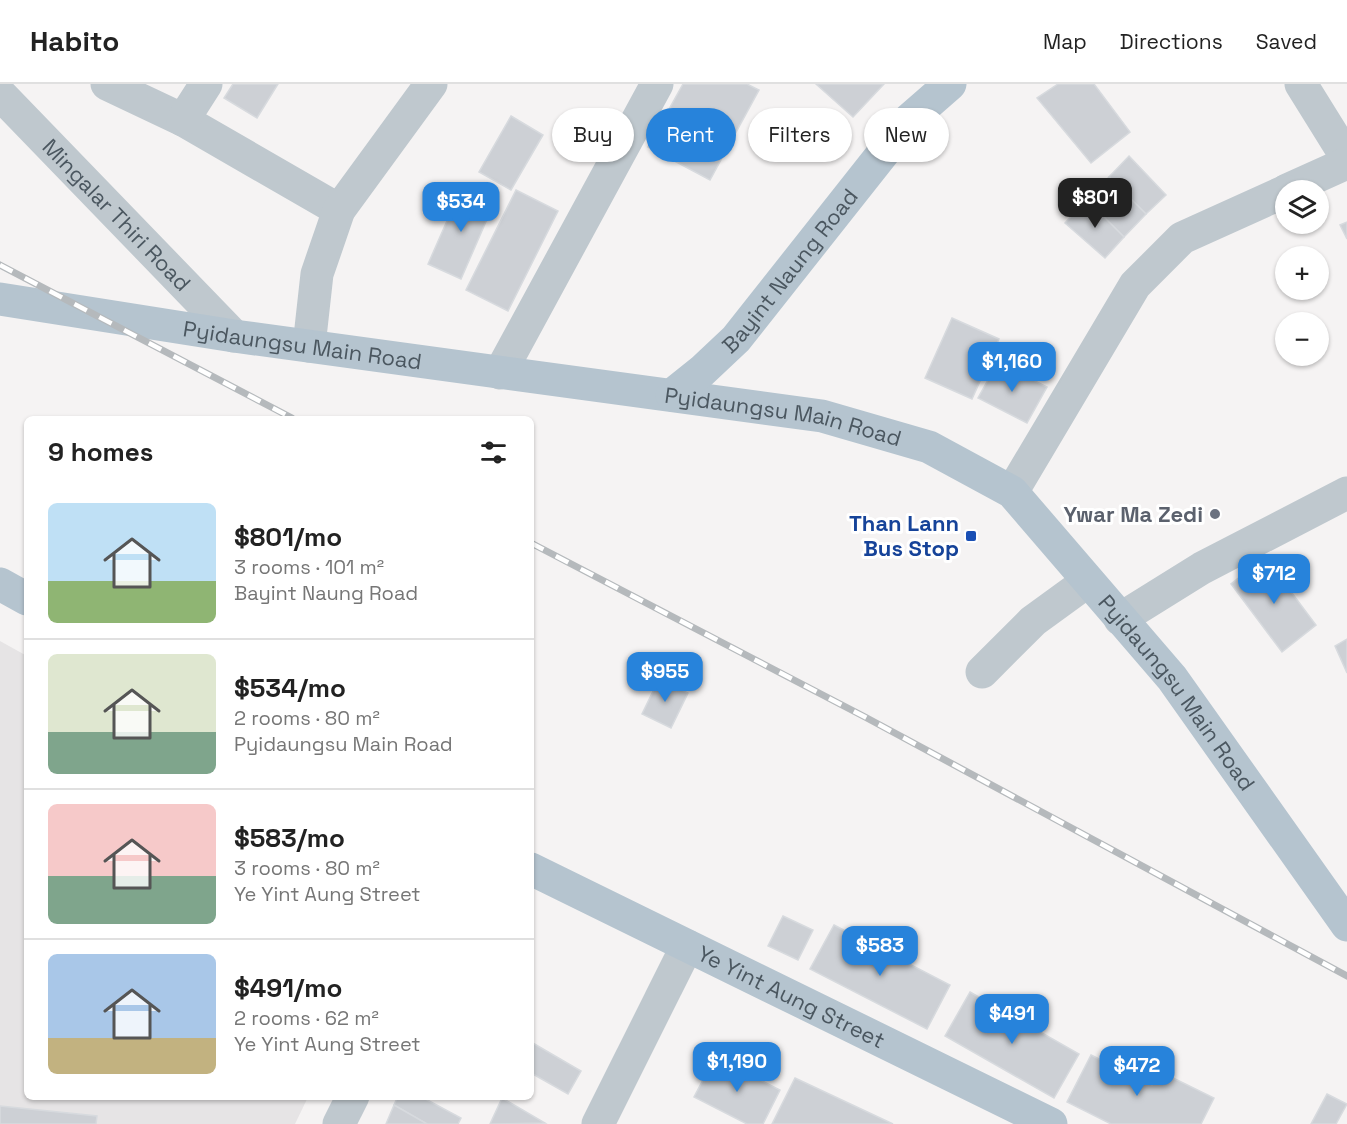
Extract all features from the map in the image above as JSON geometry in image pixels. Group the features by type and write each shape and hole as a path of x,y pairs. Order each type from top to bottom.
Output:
{"main road":[{"name":"Bayint Naung Road","path":"672,395 736,339 910,119 950,84"},
{"name":"Pyidaungsu Main Road","path":"0,298 234,336 822,416 928,447 1012,492 1172,678 1347,925"},
{"path":"0,584 24,597"},
{"name":"Ye Yint Aung Street","path":"534,870 1051,1124"}],"street":[{"path":"107,84 183,120 339,210"},
{"path":"183,120 206,84"},
{"path":"309,345 317,274 339,210 431,84"},
{"path":"500,373 657,84"},
{"path":"1300,84 1347,158"},
{"name":"Mingalar Thiri Road","path":"0,94 234,336"},
{"path":"1310,180 1347,163"},
{"path":"1012,492 1135,285 1182,238 1275,196"},
{"path":"1120,619 1202,568 1347,493"},
{"path":"982,672 1033,621 1088,581"},
{"path":"598,1124 687,946"},
{"path":"339,1124 351,1100"}],"shaded area":[{"path":"0,641 24,654 24,1100 307,1100 295,1124 0,1124"}],"building":[{"path":"233,84 278,84 257,118 224,98"},
{"path":"683,84 747,84 759,90 736,132 736,108 670,108"},
{"path":"816,84 884,84 853,117 852,108 843,108"},
{"path":"1058,84 1094,84 1130,132 1091,163 1037,98"},
{"path":"511,116 543,135 511,190 479,172"},
{"path":"1129,156 1166,195 1146,214 1109,177"},
{"path":"676,162 720,162 710,180"},
{"path":"1109,177 1146,214 1124,237 1087,200"},
{"path":"462,187 495,201 461,279 428,264"},
{"path":"516,190 558,211 508,311 466,290"},
{"path":"1087,200 1124,237 1105,258 1065,223"},
{"path":"1347,222 1347,239 1340,225"},
{"path":"952,318 999,339 972,399 925,378"},
{"path":"998,362 1047,387 1027,423 978,398"},
{"path":"1265,557 1316,625 1282,652 1231,584"},
{"path":"1347,639 1347,673 1335,646"},
{"path":"659,679 688,693 671,728 642,714"},
{"path":"783,916 813,930 798,960 768,946"},
{"path":"834,925 950,985 927,1029 810,969"},
{"path":"970,992 1079,1054 1054,1098 945,1036"},
{"path":"534,1044 581,1071 568,1094 534,1075"},
{"path":"1091,1055 1152,1085 1159,1071 1214,1098 1201,1124 1111,1124 1067,1102"},
{"path":"715,1057 780,1090 763,1124 747,1124 694,1097"},
{"path":"795,1078 893,1124 772,1124"},
{"path":"1327,1094 1347,1104 1336,1124 1311,1124"},
{"path":"396,1100 427,1100 461,1118 458,1124 427,1124 394,1105"},
{"path":"501,1100 505,1100 545,1123 490,1124"},
{"path":"394,1105 427,1124 386,1124"},
{"path":"0,1106 97,1116 96,1124 0,1124"}],"railway":[{"path":"0,265 288,416"},
{"path":"534,545 865,717 1347,976"}],"place":[{"name":"Ywar Ma Zedi","path":"1215,514"},
{"name":"Than Lann Bus Stop","path":"971,536"}]}
